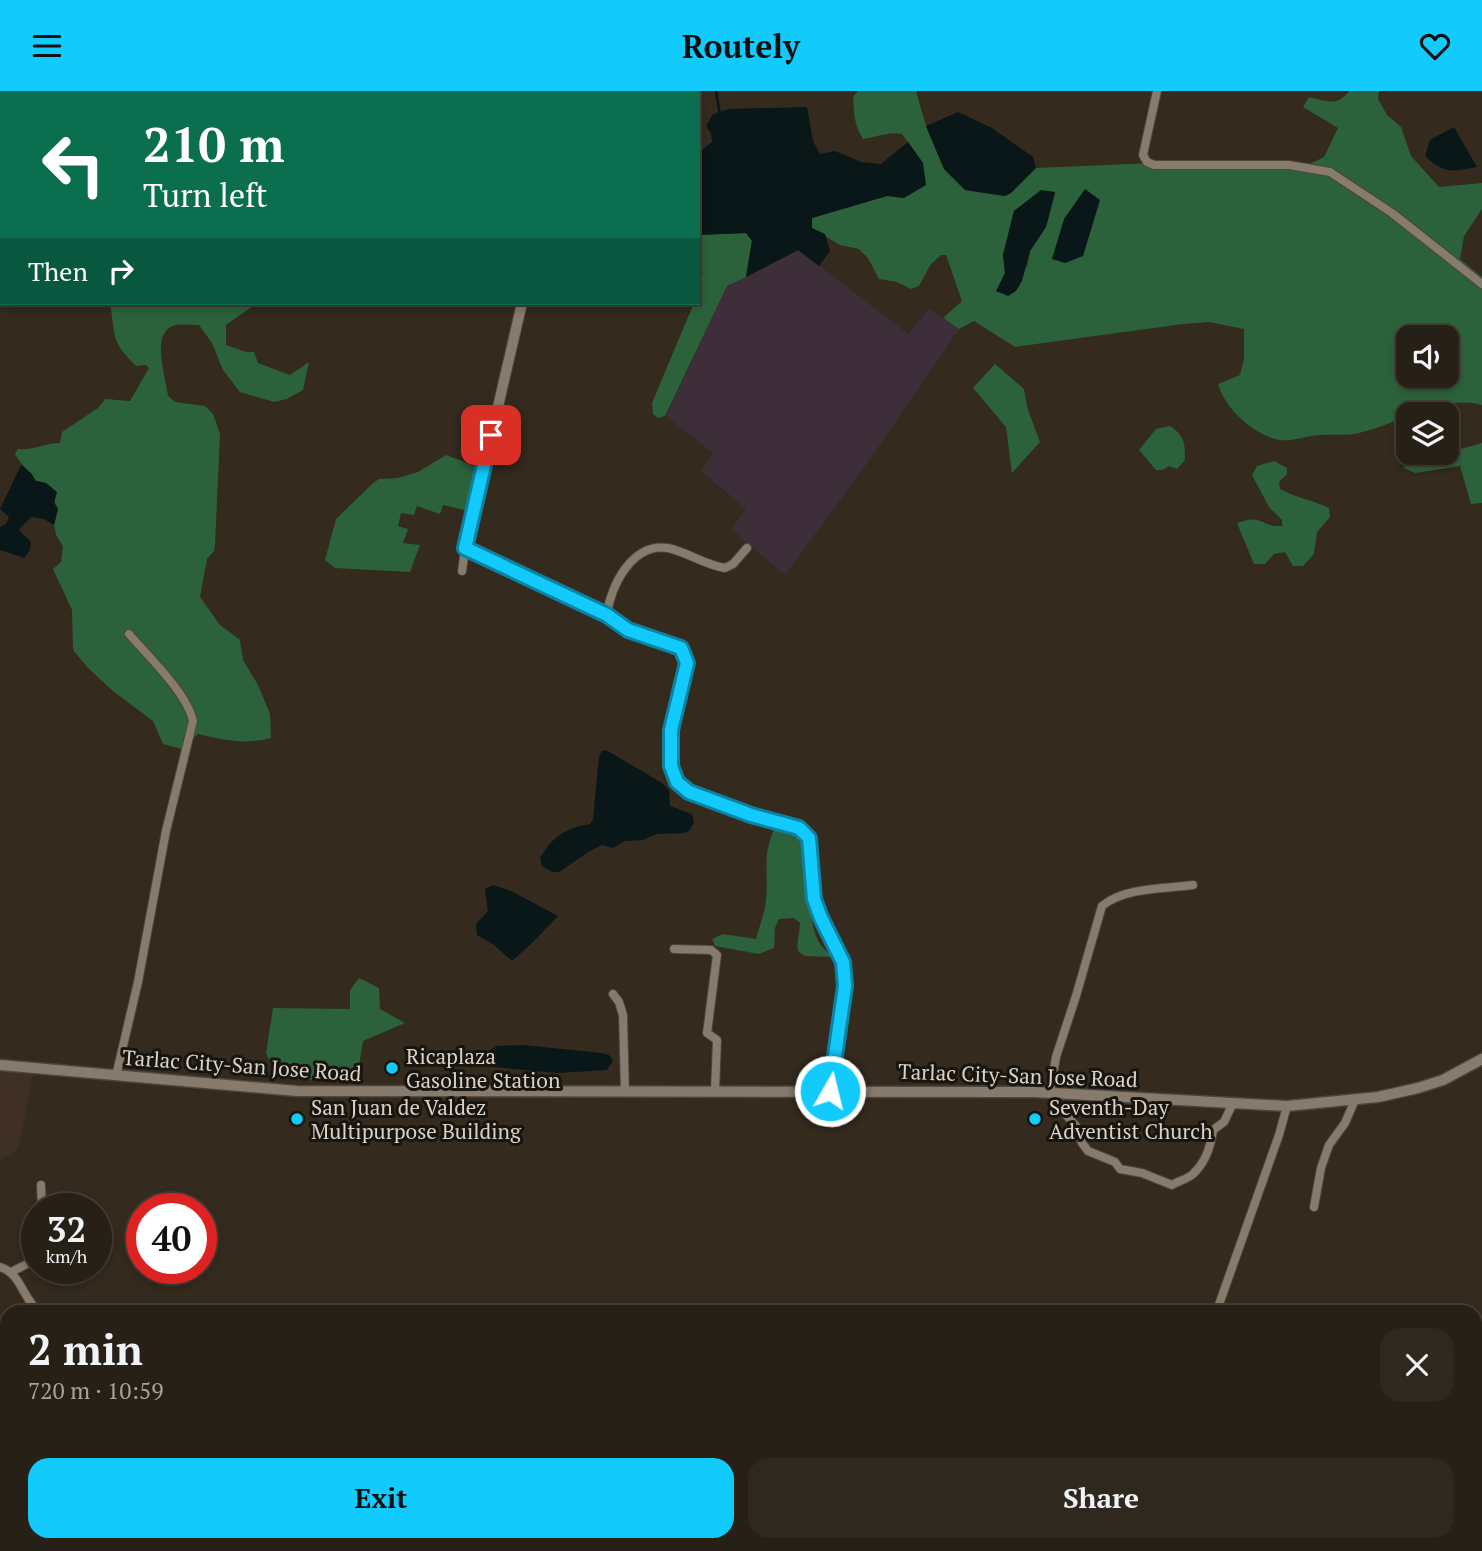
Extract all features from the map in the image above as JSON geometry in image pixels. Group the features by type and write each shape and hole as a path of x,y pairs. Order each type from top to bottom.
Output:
{"main road":[{"name":"Tarlac City-San Jose Road","path":"0,1065 297,1091 1052,1092 1287,1106 1378,1097 1443,1080 1482,1059"}],"street":[{"path":"1157,91 1143,155 1147,162 1154,165 1289,165 1330,172 1392,213 1482,284"},
{"path":"462,571 522,305"},
{"path":"465,548 607,615 636,633 678,646 685,654 686,671 671,730 671,766 680,786 731,808 799,828 809,838 814,899 845,970 830,1091"},
{"path":"607,615 609,598 616,581 629,565 650,550 675,550 725,568 733,564 747,548"},
{"path":"116,1076 138,982 166,831 193,721 179,694 129,634"},
{"path":"1193,885 1130,893 1111,899 1102,907 1056,1057 1052,1092 1058,1106 1076,1126 1088,1151 1115,1162 1121,1169 1142,1173 1172,1185 1192,1174 1205,1156 1213,1130 1224,1122 1233,1103"},
{"path":"674,949 711,950 717,955 707,1033 717,1040 715,1091"},
{"path":"613,995 622,1011 625,1092"},
{"path":"1314,1207 1321,1168 1329,1145 1345,1123 1355,1100"},
{"path":"1219,1305 1275,1148 1287,1106"},
{"path":"41,1185 41,1193"},
{"path":"0,1267 11,1272 31,1305"},
{"path":"11,1272 21,1267"}],"shaded area":[{"path":"807,107 813,141 820,154 835,151 861,162 881,164 908,142 923,163 926,185 904,198 887,196 812,218 812,228 825,234 830,251 819,266 798,250 746,277 752,241 746,233 700,235 700,151 712,142 711,133 706,126 713,114 729,109"},
{"path":"958,112 992,128 1033,157 1036,168 1011,193 1005,196 965,190 944,169 926,126"},
{"path":"1454,127 1477,167 1443,169 1425,156 1430,140"},
{"path":"1085,189 1100,200 1083,256 1065,263 1052,259 1064,219"},
{"path":"1041,190 1055,192 1046,227 1030,251 1022,281 1016,291 1008,296 996,291 1005,273 1003,255 1014,211"},
{"path":"799,250 908,334 929,309 959,329 866,465 785,575 731,529 746,509 701,471 713,453 666,416 727,286"},
{"path":"21,465 36,481 46,483 57,492 54,503 58,509 54,525 44,519 31,517 19,530 31,542 30,550 24,558 0,550 0,527 6,524 9,517 0,509"},
{"path":"606,750 662,783 669,790 670,806 692,814 694,822 690,830 684,833 657,834 643,840 625,841 613,848 602,845 559,872 552,872 542,866 540,858 560,835 590,824 593,819 599,757 602,751"},
{"path":"493,885 511,891 558,916 512,961 493,944 477,935 476,924 488,911 485,889"},
{"path":"523,1045 601,1053 609,1055 613,1061 607,1070 557,1073 493,1067 488,1061 487,1052 497,1046"},
{"path":"0,1071 33,1074 19,1148 0,1160"}],"green space":[{"path":"858,91 916,91 926,126 944,169 965,190 1005,196 1036,168 1221,160 1281,160 1308,165 1324,157 1338,128 1303,107 1309,97 1336,101 1349,91 1379,91 1378,99 1387,115 1401,127 1411,156 1439,187 1482,183 1482,209 1464,236 1460,259 1482,277 1482,405 1459,402 1396,402 1396,420 1374,429 1359,433 1279,440 1259,432 1241,419 1227,402 1218,384 1240,375 1244,359 1244,329 1209,322 1183,324 1015,347 974,321 959,329 943,318 962,301 946,255 941,255 931,264 919,286 911,289 897,282 879,279 868,258 859,249 840,245 812,228 812,218 887,196 904,198 923,163 902,134 863,139 854,114 853,97","holes":["1041,191 1055,193 1046,227 1030,251 1027,267 1005,273 1003,255 1014,211"]},
{"path":"746,233 752,240 746,277 727,286 665,416 658,418 653,414 652,403 693,305 700,305 703,272 700,268 700,235"},
{"path":"110,305 254,305 226,325 226,345 254,352 258,363 290,375 309,362 303,390 287,399 274,402 240,392 223,370 212,343 199,325 176,325 168,329 161,345 168,396 175,402 205,406 213,414 220,434 215,545 214,551 207,559 200,597 220,625 240,640 243,660 258,685 270,714 271,738 225,740 198,734 182,749 163,744 153,721 113,691 73,650 72,610 53,569 61,562 63,546 56,535 54,525 58,509 46,483 36,481 15,454 18,449 60,443 62,432 98,408 105,399 130,401 149,368 146,365 136,366 121,349 115,337"},
{"path":"995,364 1024,389 1027,407 1040,442 1012,473 1006,427 973,388"},
{"path":"1170,426 1183,440 1185,460 1177,469 1169,466 1156,470 1139,450 1156,429"},
{"path":"1482,443 1482,503 1471,504 1460,466 1415,473 1404,468 1405,465 1459,465 1459,450"},
{"path":"446,455 475,466 469,511 443,505 440,514 417,506 414,515 401,513 398,526 408,529 403,543 420,545 410,572 335,568 325,560 336,519 372,484 379,479 398,478 418,472"},
{"path":"1274,461 1287,468 1287,474 1279,482 1280,489 1329,508 1330,517 1317,532 1314,554 1303,566 1293,566 1285,552 1274,554 1265,564 1254,564 1237,523 1252,519 1282,526 1282,520 1269,507 1252,475 1257,466"},
{"path":"775,827 796,834 802,842 815,933 822,947 833,957 805,956 798,951 800,923 794,918 779,919 775,928 774,948 759,954 715,946 712,939 723,934 756,939 765,905 767,856"},
{"path":"359,978 379,988 380,1009 405,1023 363,1041 356,1083 276,1077 266,1053 273,1008 350,1009 350,990"}],"waterway":[{"path":"716,91 720,115"}],"place":[{"name":"Ricaplaza Gasoline Station","path":"392,1068"},
{"name":"San Juan de Valdez Multipurpose Building","path":"297,1119"},
{"name":"Seventh-Day Adventist Church","path":"1035,1119"}],"route":[{"path":"491,435 465,548 607,615 628,630 681,648 687,663 671,730 671,766 677,782 689,792 751,815 799,828 809,838 812,848 814,899 845,970 830,1091"}]}
